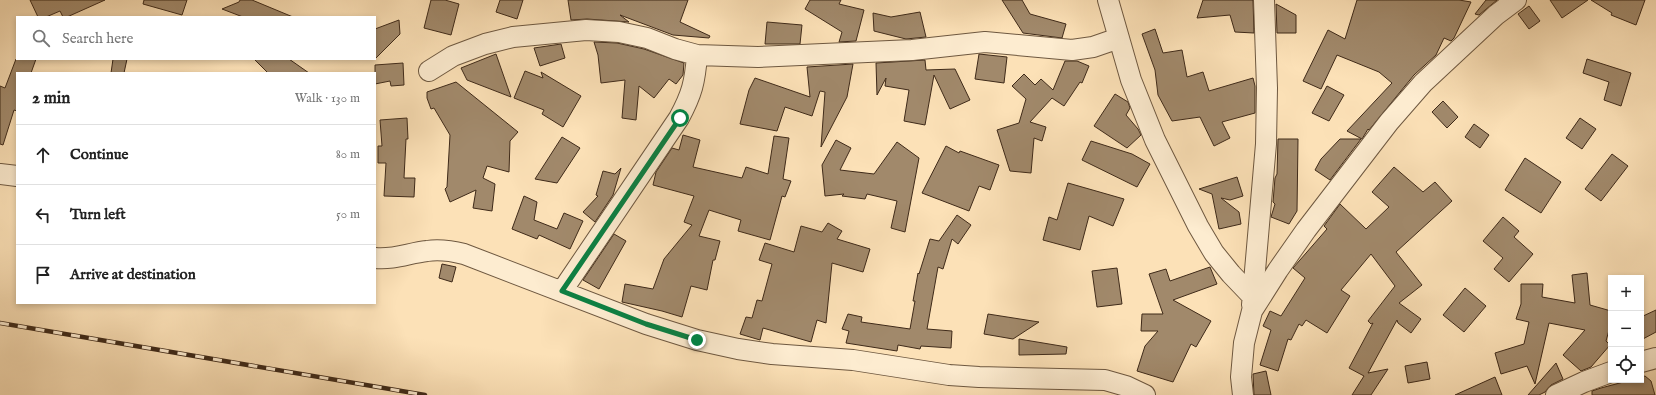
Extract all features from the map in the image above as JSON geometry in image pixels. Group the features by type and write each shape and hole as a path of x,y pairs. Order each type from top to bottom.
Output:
{"street":[{"path":"1108,0 1131,80 1143,113 1198,226 1214,253 1253,304"},
{"path":"1243,395 1241,377 1244,343 1253,304 1266,144 1267,88 1264,0"},
{"path":"1253,304 1306,230 1389,122 1428,78 1496,15 1516,0"},
{"path":"429,70 453,56 485,44 513,37 586,30 619,32 647,38 675,49 697,55 758,57 912,50 985,42 1072,50 1093,47 1118,38"},
{"path":"562,291 680,118 690,98 695,82 697,55"},
{"path":"0,174 16,176"},
{"path":"376,258 388,260 427,251 447,250 464,254 646,324 697,340 738,349 772,354 853,360 949,375 1105,380 1126,386 1145,395"},
{"path":"1644,361 1656,358"},
{"path":"1556,395 1608,373"}],"building":[{"path":"30,0 105,0 69,16 62,16 60,11 48,16 38,16"},
{"path":"144,0 187,0 182,15 143,4"},
{"path":"240,0 252,0 291,16 240,16 222,9 239,2"},
{"path":"431,0 445,0 459,4 451,35 424,28"},
{"path":"500,0 523,0 517,19 496,12"},
{"path":"568,0 688,0 680,22 710,36 709,38 673,35 620,15 629,22 587,19 571,20"},
{"path":"810,0 841,0 839,4 864,10 856,41 839,42 842,32 805,9"},
{"path":"1002,0 1022,0 1030,14 1066,24 1062,38 1023,33"},
{"path":"1203,0 1253,0 1254,33 1235,32 1230,15 1197,18"},
{"path":"1357,0 1459,0 1471,2 1454,38 1451,41 1444,38 1436,55 1414,75 1369,130 1368,129 1362,139 1347,131 1392,83 1379,72 1337,55 1321,89 1303,81 1328,30 1345,39"},
{"path":"1486,0 1497,0 1479,15 1475,14"},
{"path":"1550,0 1588,0 1562,18"},
{"path":"1591,0 1645,0 1636,25 1611,15 1612,13"},
{"path":"1276,4 1296,15 1296,33 1277,33"},
{"path":"1529,6 1540,21 1529,29 1518,14"},
{"path":"920,12 926,37 906,39 874,31 873,13 891,17"},
{"path":"399,20 400,34 376,58 376,29"},
{"path":"767,22 802,25 800,44 765,44"},
{"path":"1155,29 1163,53 1182,50 1187,77 1203,72 1209,91 1253,78 1255,86 1255,113 1222,122 1230,138 1214,146 1200,117 1172,121 1158,95 1155,70 1142,34"},
{"path":"594,42 617,43 644,49 684,63 683,75 676,84 669,79 654,98 639,86 636,120 622,118 625,80 601,83 598,55"},
{"path":"561,44 565,58 540,66 534,48"},
{"path":"496,54 511,97 467,80 461,68"},
{"path":"979,54 1007,57 1004,83 975,79"},
{"path":"16,59 36,60 31,72 16,72 16,111 14,110 3,145 0,144 0,86 5,88"},
{"path":"1587,59 1631,73 1621,106 1604,100 1609,82 1583,73"},
{"path":"113,60 127,60 124,72 111,72"},
{"path":"255,60 290,60 308,72 267,72"},
{"path":"925,60 926,70 955,69 970,100 950,109 934,75 925,125 904,121 909,90 885,86 886,78 877,95 876,63"},
{"path":"1065,61 1077,61 1089,66 1082,83 1080,82 1064,106 1052,98 1030,122 1046,127 1042,141 1034,138 1031,173 1010,171 997,130 1019,123 1026,99 1012,86 1024,74 1035,85 1041,79 1053,90"},
{"path":"403,63 404,85 391,86 390,81 376,84 375,65"},
{"path":"853,64 847,97 821,147 825,92 820,91 812,116 785,107 777,131 740,124 749,90 755,78 810,97 807,67"},
{"path":"525,71 543,78 541,72 581,96 563,127 542,114 544,110 514,98"},
{"path":"456,82 518,132 510,141 509,172 487,166 483,178 495,184 492,211 473,208 476,190 450,202 445,189 447,187 450,135 434,108 431,109 427,98 427,92"},
{"path":"1327,86 1344,95 1329,121 1312,113"},
{"path":"1115,94 1128,102 1130,108 1126,115 1141,135 1127,148 1094,126"},
{"path":"1443,101 1458,117 1447,128 1432,112"},
{"path":"407,118 408,139 406,139 404,178 415,178 414,197 384,196 386,163 378,163 378,146 382,146 380,120"},
{"path":"1580,118 1596,129 1582,149 1566,138"},
{"path":"1474,124 1489,135 1480,148 1465,137"},
{"path":"683,135 700,140 693,167 742,178 746,167 768,174 774,136 789,138 783,179 791,181 785,197 782,196 770,240 738,231 741,220 709,210 699,236 720,241 715,260 713,260 707,290 691,286 682,317 622,302 625,284 653,289 664,259 692,225 684,222 694,196 653,185 656,172 672,148 679,150"},
{"path":"562,137 580,148 557,183 535,179"},
{"path":"1278,139 1298,139 1297,211 1289,224 1271,217 1275,204 1273,202 1275,178 1277,174"},
{"path":"1340,139 1361,139 1330,180 1315,170 1321,159"},
{"path":"836,140 851,148 840,170 874,174 897,142 919,158 905,232 891,228 897,201 867,194 865,199 842,196 844,194 825,196 822,165"},
{"path":"1091,141 1132,154 1150,164 1137,187 1082,160"},
{"path":"946,146 959,153 960,151 999,165 990,190 979,186 969,211 922,193"},
{"path":"1612,154 1628,166 1601,201 1585,189"},
{"path":"1525,158 1561,182 1541,213 1505,190"},
{"path":"1394,167 1423,192 1435,182 1452,201 1396,252 1422,285 1399,303 1421,319 1411,333 1398,323 1397,320 1368,373 1388,369 1371,395 1352,395 1364,376 1349,368 1373,323 1371,324 1368,321 1395,286 1371,254 1341,290 1350,296 1327,333 1306,320 1302,326 1299,324 1291,340 1288,339 1278,371 1260,365 1271,330 1263,326 1270,311 1281,316 1305,278 1293,268 1327,229 1324,226 1340,204 1366,229 1389,207 1372,192"},
{"path":"621,168 613,195 595,222 583,212 598,196 596,195 603,171 615,174"},
{"path":"1237,177 1243,196 1230,200 1221,198 1239,212 1241,224 1219,229 1212,194 1199,189"},
{"path":"1068,183 1124,199 1113,226 1089,216 1080,250 1043,240 1049,217 1057,220"},
{"path":"524,196 537,202 534,220 557,229 564,213 583,221 570,249 539,235 537,239 512,229"},
{"path":"957,215 971,225 958,244 952,239 943,269 938,267 927,329 952,331 951,348 921,346 920,349 898,345 897,351 846,343 849,331 842,329 848,314 862,317 861,322 910,329 918,273 919,274 930,239 939,241"},
{"path":"1503,217 1519,231 1514,237 1533,254 1509,282 1494,269 1503,258 1483,241"},
{"path":"828,223 842,231 837,239 870,249 863,272 832,263 826,323 817,320 811,342 763,328 760,340 740,334 746,317 752,318 757,300 762,301 772,264 759,260 765,243 794,252 801,226 822,232"},
{"path":"614,234 626,241 599,289 583,280"},
{"path":"442,264 456,267 452,282 439,278"},
{"path":"1210,267 1217,284 1173,300 1211,321 1196,347 1191,344 1173,382 1137,371 1145,346 1158,331 1141,331 1142,314 1163,314 1149,274 1166,269 1170,281"},
{"path":"1117,268 1122,304 1097,307 1092,271"},
{"path":"1587,273 1590,305 1608,310 1608,334 1606,341 1608,343 1608,347 1591,367 1581,371 1563,355 1585,330 1549,323 1535,384 1527,366 1501,374 1495,353 1524,344 1529,322 1516,319 1521,304 1521,284 1543,284 1542,297 1575,303 1572,275"},
{"path":"1465,288 1486,306 1464,332 1443,315"},
{"path":"1656,310 1656,332 1644,338 1644,316"},
{"path":"988,314 1039,322 1013,339 984,334"},
{"path":"1019,339 1067,347 1066,354 1019,355"},
{"path":"1427,362 1430,379 1408,383 1405,366"},
{"path":"1556,363 1563,379 1551,385 1545,392 1539,395 1528,395"},
{"path":"1266,371 1271,395 1254,395 1253,374"},
{"path":"1644,376 1651,381 1655,395 1592,395 1592,391 1620,383 1644,383"},
{"path":"1495,377 1502,395 1455,395"}],"railway":[{"path":"0,323 425,395"}],"route":[{"path":"680,118 562,291 646,324 697,340"}]}
